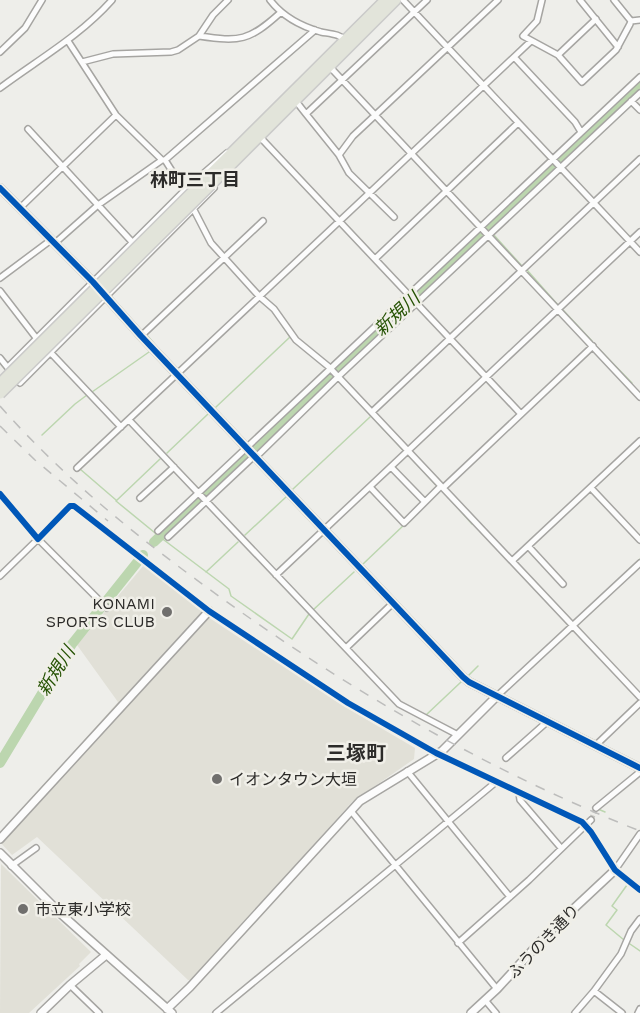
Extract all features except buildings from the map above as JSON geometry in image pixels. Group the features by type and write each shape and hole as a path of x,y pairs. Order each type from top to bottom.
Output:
{"highway":[{"path":"237,153 259,136 329,66 385,0"},
{"path":"0,394 348,42 396,0"},
{"path":"0,383 208,182"}],"street":[{"path":"0,52 25,28 42,0"},
{"path":"0,88 68,41 112,0"},
{"path":"270,0 280,13 315,30 339,34 348,42"},
{"path":"403,0 640,252"},
{"path":"306,114 427,0"},
{"path":"339,155 353,136 498,0"},
{"path":"542,0 537,21 523,36 558,55 582,82 618,47 631,21"},
{"path":"580,0 618,47"},
{"path":"614,0 631,21"},
{"path":"82,62 113,54 178,50 199,36 226,1"},
{"path":"199,36 241,40 264,28 280,13"},
{"path":"558,55 596,20"},
{"path":"631,21 640,20"},
{"path":"0,278 53,242 98,204 163,160 315,30"},
{"path":"68,41 116,115 163,160 184,190"},
{"path":"77,468 531,41"},
{"path":"514,57 573,120 581,132"},
{"path":"329,66 481,227 490,233 522,271 639,395"},
{"path":"251,452 331,369 640,77"},
{"path":"159,531 338,376 640,93"},
{"path":"295,100 339,155 349,173 394,217"},
{"path":"632,101 640,110"},
{"path":"20,208 116,115"},
{"path":"375,259 518,123"},
{"path":"28,129 148,258"},
{"path":"259,136 521,414"},
{"path":"0,358 20,383 194,210 235,165 237,153 222,156 184,190 8,367"},
{"path":"372,412 640,159"},
{"path":"0,188 93,282 141,336 463,677 640,770 596,808"},
{"path":"194,210 211,243 259,296 274,309 296,340 338,376 640,697"},
{"path":"141,336 263,221"},
{"path":"276,575 640,232"},
{"path":"0,291 36,338 121,427"},
{"path":"370,487 404,523 593,346"},
{"path":"639,395 640,387"},
{"path":"129,420 399,704 458,735"},
{"path":"512,561 640,441"},
{"path":"168,537 252,458 251,452"},
{"path":"140,498 174,467"},
{"path":"391,467 425,502"},
{"path":"591,488 640,540"},
{"path":"0,495 38,539 106,608"},
{"path":"0,576 70,506 74,506 209,611 348,703 436,753 577,819 585,825 615,870 640,890"},
{"path":"528,546 563,584"},
{"path":"0,853 11,866 168,1012 360,801 442,751 497,696 640,563"},
{"path":"346,648 393,603"},
{"path":"0,839 209,611"},
{"path":"595,746 640,703"},
{"path":"506,758 548,721"},
{"path":"407,771 510,897"},
{"path":"216,1013 496,782"},
{"path":"519,793 520,800 561,848"},
{"path":"351,811 497,989"},
{"path":"458,943 591,820"},
{"path":"615,870 640,834"},
{"path":"11,866 36,848"},
{"name":"ふうのき通り","path":"471,1013 497,989 552,928 615,870"},
{"path":"574,1013 594,991 621,954 631,931 640,919"},
{"path":"41,1013 106,955"},
{"path":"70,985 99,1013"},
{"path":"594,991 622,1013"},
{"path":"485,1000 496,1013"}],"shaded area":[{"name":"イオンタウン大垣","path":"144,565 211,619 340,704 415,748 414,759 352,802 193,980 188,980 37,837 12,855 0,842 0,834 118,702 77,645"},
{"name":"市立東小学校","path":"1,864 91,952 79,964 80,966 29,1013 0,1013"}],"waterway":[{"name":"新規川","path":"154,542 446,264 458,257 640,85"},
{"path":"493,234 522,266"},
{"path":"527,270 558,305"},
{"path":"563,310 592,341"},
{"path":"216,407 290,337 282,325"},
{"path":"146,334 156,346"},
{"path":"598,348 632,383"},
{"path":"92,392 149,352"},
{"path":"42,435 87,395"},
{"path":"167,453 208,414"},
{"path":"293,489 370,417"},
{"path":"373,418 403,450"},
{"path":"409,456 435,484"},
{"path":"160,459 116,501 229,589 231,596 292,639 309,614"},
{"path":"80,469 116,500"},
{"path":"245,535 286,497"},
{"path":"449,498 472,524"},
{"path":"363,564 405,524"},
{"path":"206,572 238,542"},
{"name":"新規川","path":"0,763 72,644 143,555"},
{"path":"586,610 640,559"},
{"path":"313,610 354,572"},
{"path":"469,675 478,666"},
{"path":"426,715 461,682"},
{"path":"456,731 467,721"},
{"path":"600,808 598,809 605,812"},
{"path":"624,940 606,925 617,910 612,906 627,885"},
{"path":"630,944 640,951"}],"tunnel":[{"path":"591,820 596,808"}],"railway":[{"path":"0,406 72,479 124,524 205,586 307,657 360,691 470,753 526,781 640,831"},
{"path":"0,426 35,460 108,521"}],"cycle path":[{"path":"0,188 93,282 141,336 463,677 640,768"},
{"path":"0,494 38,539 70,506 74,506 209,611 348,703 436,753 582,822 615,870 640,890"}],"place":[{"name":"KONAMI SPORTS CLUB","path":"167,612"},
{"name":"イオンタウン大垣","path":"217,779"},
{"name":"市立東小学校","path":"23,909"}],"district":[{"name":"林町三丁目","path":"195,180"},
{"name":"三塚町","path":"356,753"}]}
